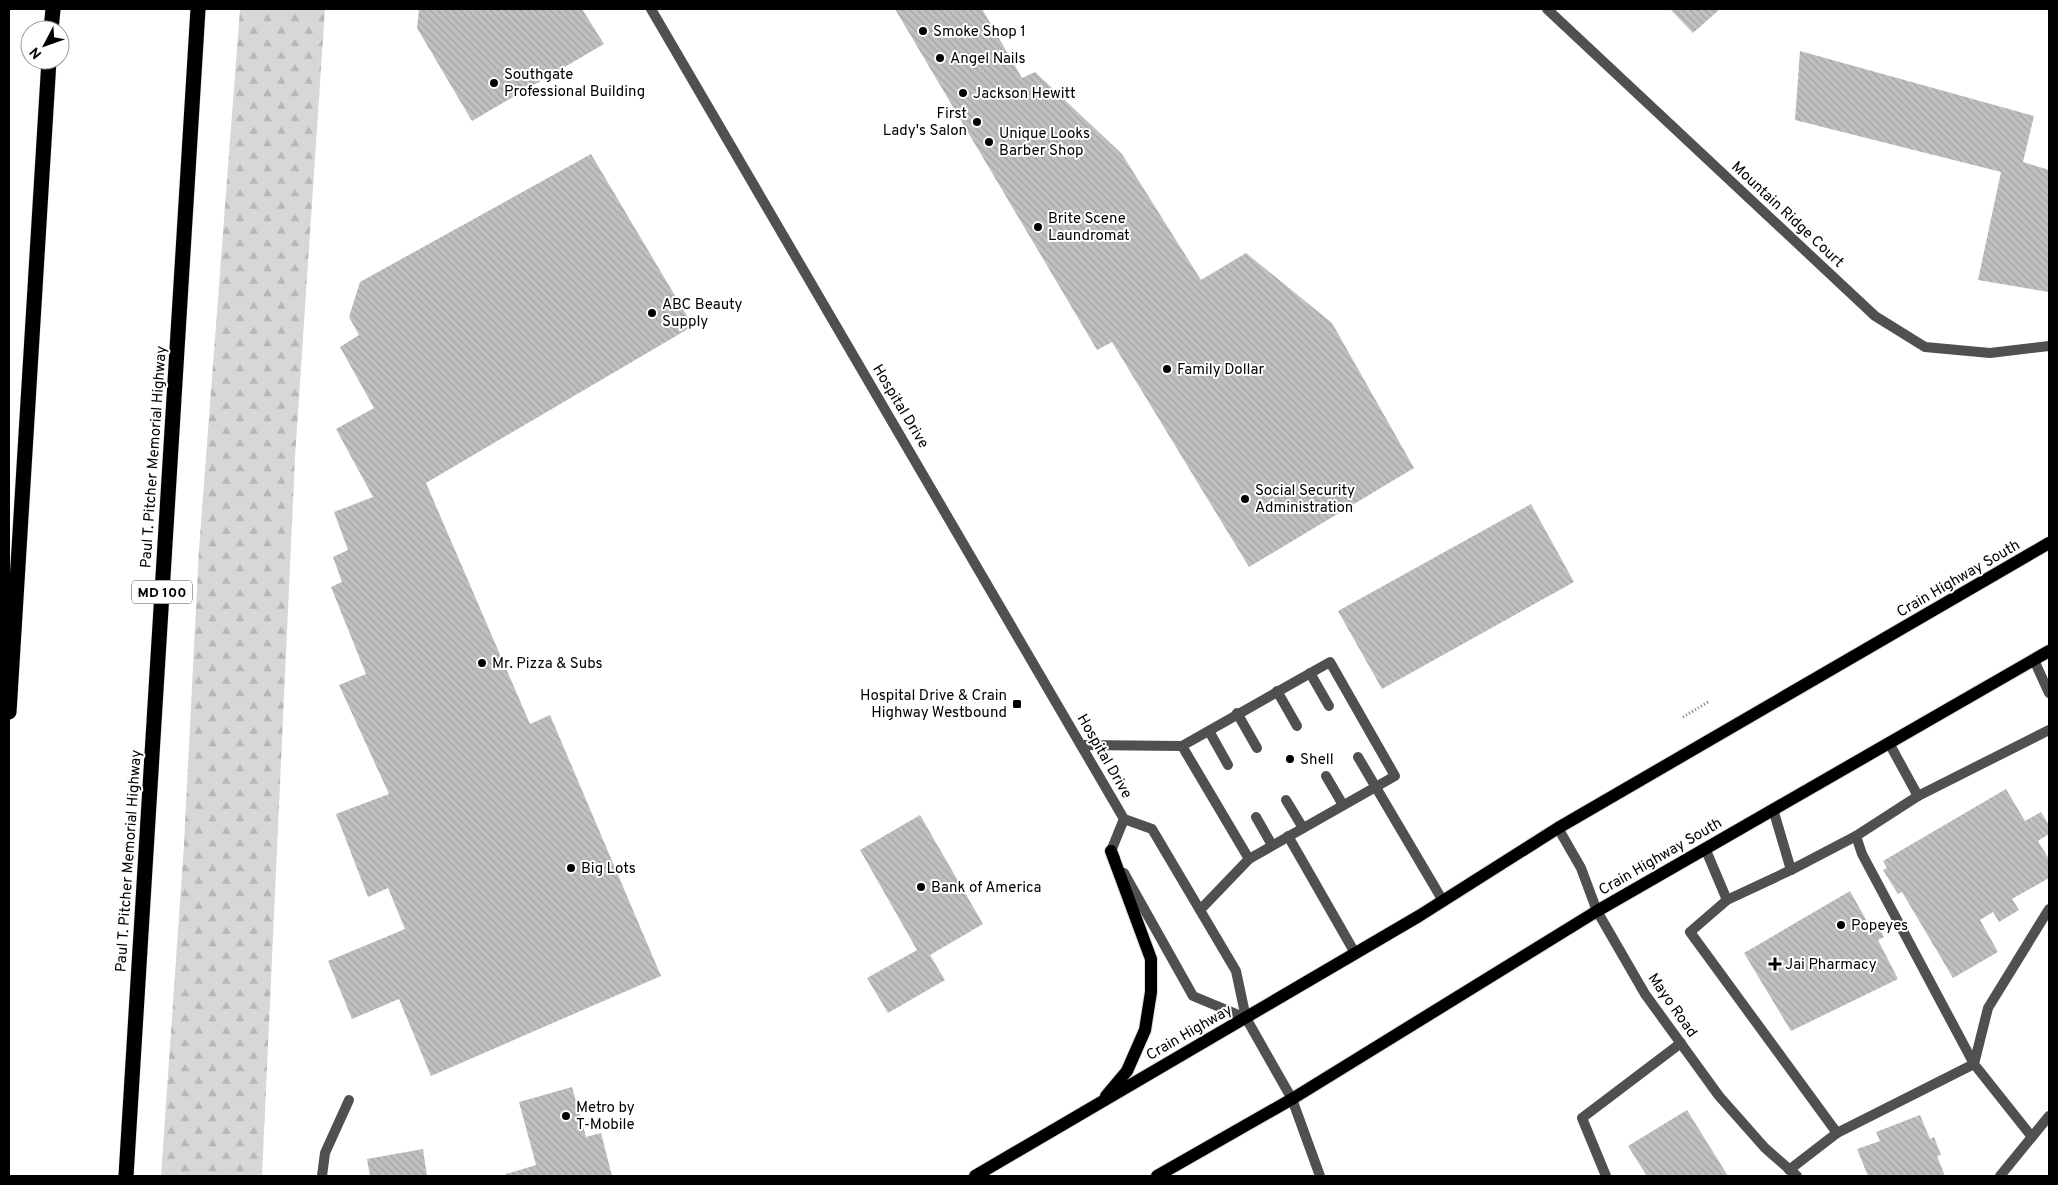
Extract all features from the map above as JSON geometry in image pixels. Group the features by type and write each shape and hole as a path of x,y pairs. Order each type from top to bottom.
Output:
{"highway":[{"name":"Paul T. Pitcher Memorial Highway","path":"126,1176 198,9"},
{"path":"9,712 49,70"}],"main road":[{"name":"Crain Highway South","path":"1419,916 1558,828 2049,543"},
{"name":"Crain Highway South","path":"1292,1099 1597,910 2049,651"},
{"path":"1100,1103 1127,1071 1145,1030 1151,992 1151,959 1111,851"},
{"name":"Crain Highway","path":"975,1176 1419,916"},
{"path":"1157,1176 1292,1099"}],"street":[{"name":"Hospital Drive","path":"651,9 1124,819 1152,829 1236,971 1246,1018 1292,1099 1320,1176"},
{"name":"Mountain Ridge Court","path":"1547,9 1874,316 1925,347 1990,353 2049,346"},
{"path":"2034,660 2049,693"},
{"path":"1081,745 1182,746 1330,662 1395,776 1249,858 1200,910"},
{"path":"1310,674 1329,706"},
{"path":"1277,691 1298,726"},
{"path":"1237,714 1257,748"},
{"path":"1836,1133 1690,932 1727,900 1791,870 1856,836 1918,796 2049,730"},
{"path":"1209,731 1228,765"},
{"path":"1889,743 1918,796"},
{"path":"1182,746 1249,858"},
{"path":"1358,757 1443,901"},
{"path":"1326,776 1343,805"},
{"path":"1286,800 1303,828"},
{"path":"1773,809 1791,870"},
{"path":"1256,817 1272,845"},
{"name":"Hospital Drive","path":"1111,851 1124,819"},
{"name":"Mayo Road","path":"1558,828 1581,868 1597,910 1645,994 1719,1096 1765,1148 1793,1173"},
{"path":"1288,836 1355,953"},
{"path":"1856,836 1862,854 1974,1064 2032,1137"},
{"path":"1705,848 1727,900"},
{"path":"1111,851 1193,996 1246,1018"},
{"path":"1793,1173 1836,1133 1974,1064 1988,1008 2049,910"},
{"path":"1606,1176 1582,1118 1681,1043"},
{"path":"322,1176 326,1153 349,1100"},
{"path":"2000,1176 2049,1116"}],"path":[{"path":"1683,716 1708,702"}],"green space":[{"path":"240,9 325,9 295,457 262,1176 161,1176 184,844 199,549"}],"building":[{"name":"Southgate Professional Building","path":"419,9 582,9 604,44 472,121 417,28"},
{"path":"895,9 982,9 1022,78 1035,72 1122,154 1201,280 1246,253 1332,323 1414,468 1249,567 1112,342 1097,350"},
{"path":"1670,9 1720,9 1693,33"},
{"path":"1800,51 2034,116 2023,162 2049,170 2049,292 1978,280 2001,172 1795,120"},
{"path":"591,154 693,326 426,483 530,724 550,715 661,976 431,1076 399,999 352,1019 328,961 405,929 388,888 368,897 336,814 389,794 339,685 366,674 331,587 342,582 333,557 348,550 334,512 373,497 336,429 374,408 340,347 359,335 349,317 360,282"},
{"path":"1531,504 1574,582 1382,689 1338,611"},
{"path":"2006,789 2025,821 2041,812 2049,825 2049,834 2038,841 2049,859 2049,878 2012,899 2019,910 1999,922 1993,912 1980,920 1998,952 1953,978 1902,892 1898,894 1883,870 1887,868 1883,861"},
{"name":"Bank of America","path":"920,815 983,924 930,955 945,980 888,1013 867,978 917,950 860,850"},
{"path":"1850,891 1869,925 1875,921 1884,937 1878,940 1898,979 1791,1031 1744,953"},
{"path":"572,1087 586,1137 601,1133 612,1176 507,1176 506,1174 536,1165 519,1102"},
{"path":"1687,1110 1728,1176 1647,1176 1628,1146"},
{"path":"1920,1115 1930,1139 1934,1137 1941,1155 1937,1156 1945,1176 1868,1176 1857,1149 1880,1141 1876,1132"},
{"path":"423,1149 427,1176 370,1176 367,1159"}],"place":[{"name":"Smoke Shop 1","path":"923,31"},
{"name":"Angel Nails","path":"940,58"},
{"name":"Southgate Professional Building","path":"494,83"},
{"name":"Jackson Hewitt","path":"963,93"},
{"name":"First Lady's Salon","path":"977,122"},
{"name":"Unique Looks Barber Shop","path":"989,142"},
{"name":"Brite Scene Laundromat","path":"1038,227"},
{"name":"ABC Beauty Supply","path":"652,313"},
{"name":"Family Dollar","path":"1167,369"},
{"name":"Social Security Administration","path":"1245,499"},
{"name":"Mr. Pizza & Subs","path":"482,663"},
{"name":"Hospital Drive & Crain Highway Westbound","path":"1017,704"},
{"name":"Shell","path":"1290,759"},
{"name":"Big Lots","path":"571,868"},
{"name":"Bank of America","path":"921,887"},
{"name":"Popeyes","path":"1841,925"},
{"name":"Jai Pharmacy","path":"1775,964"},
{"name":"Metro by T-Mobile","path":"566,1116"}]}
